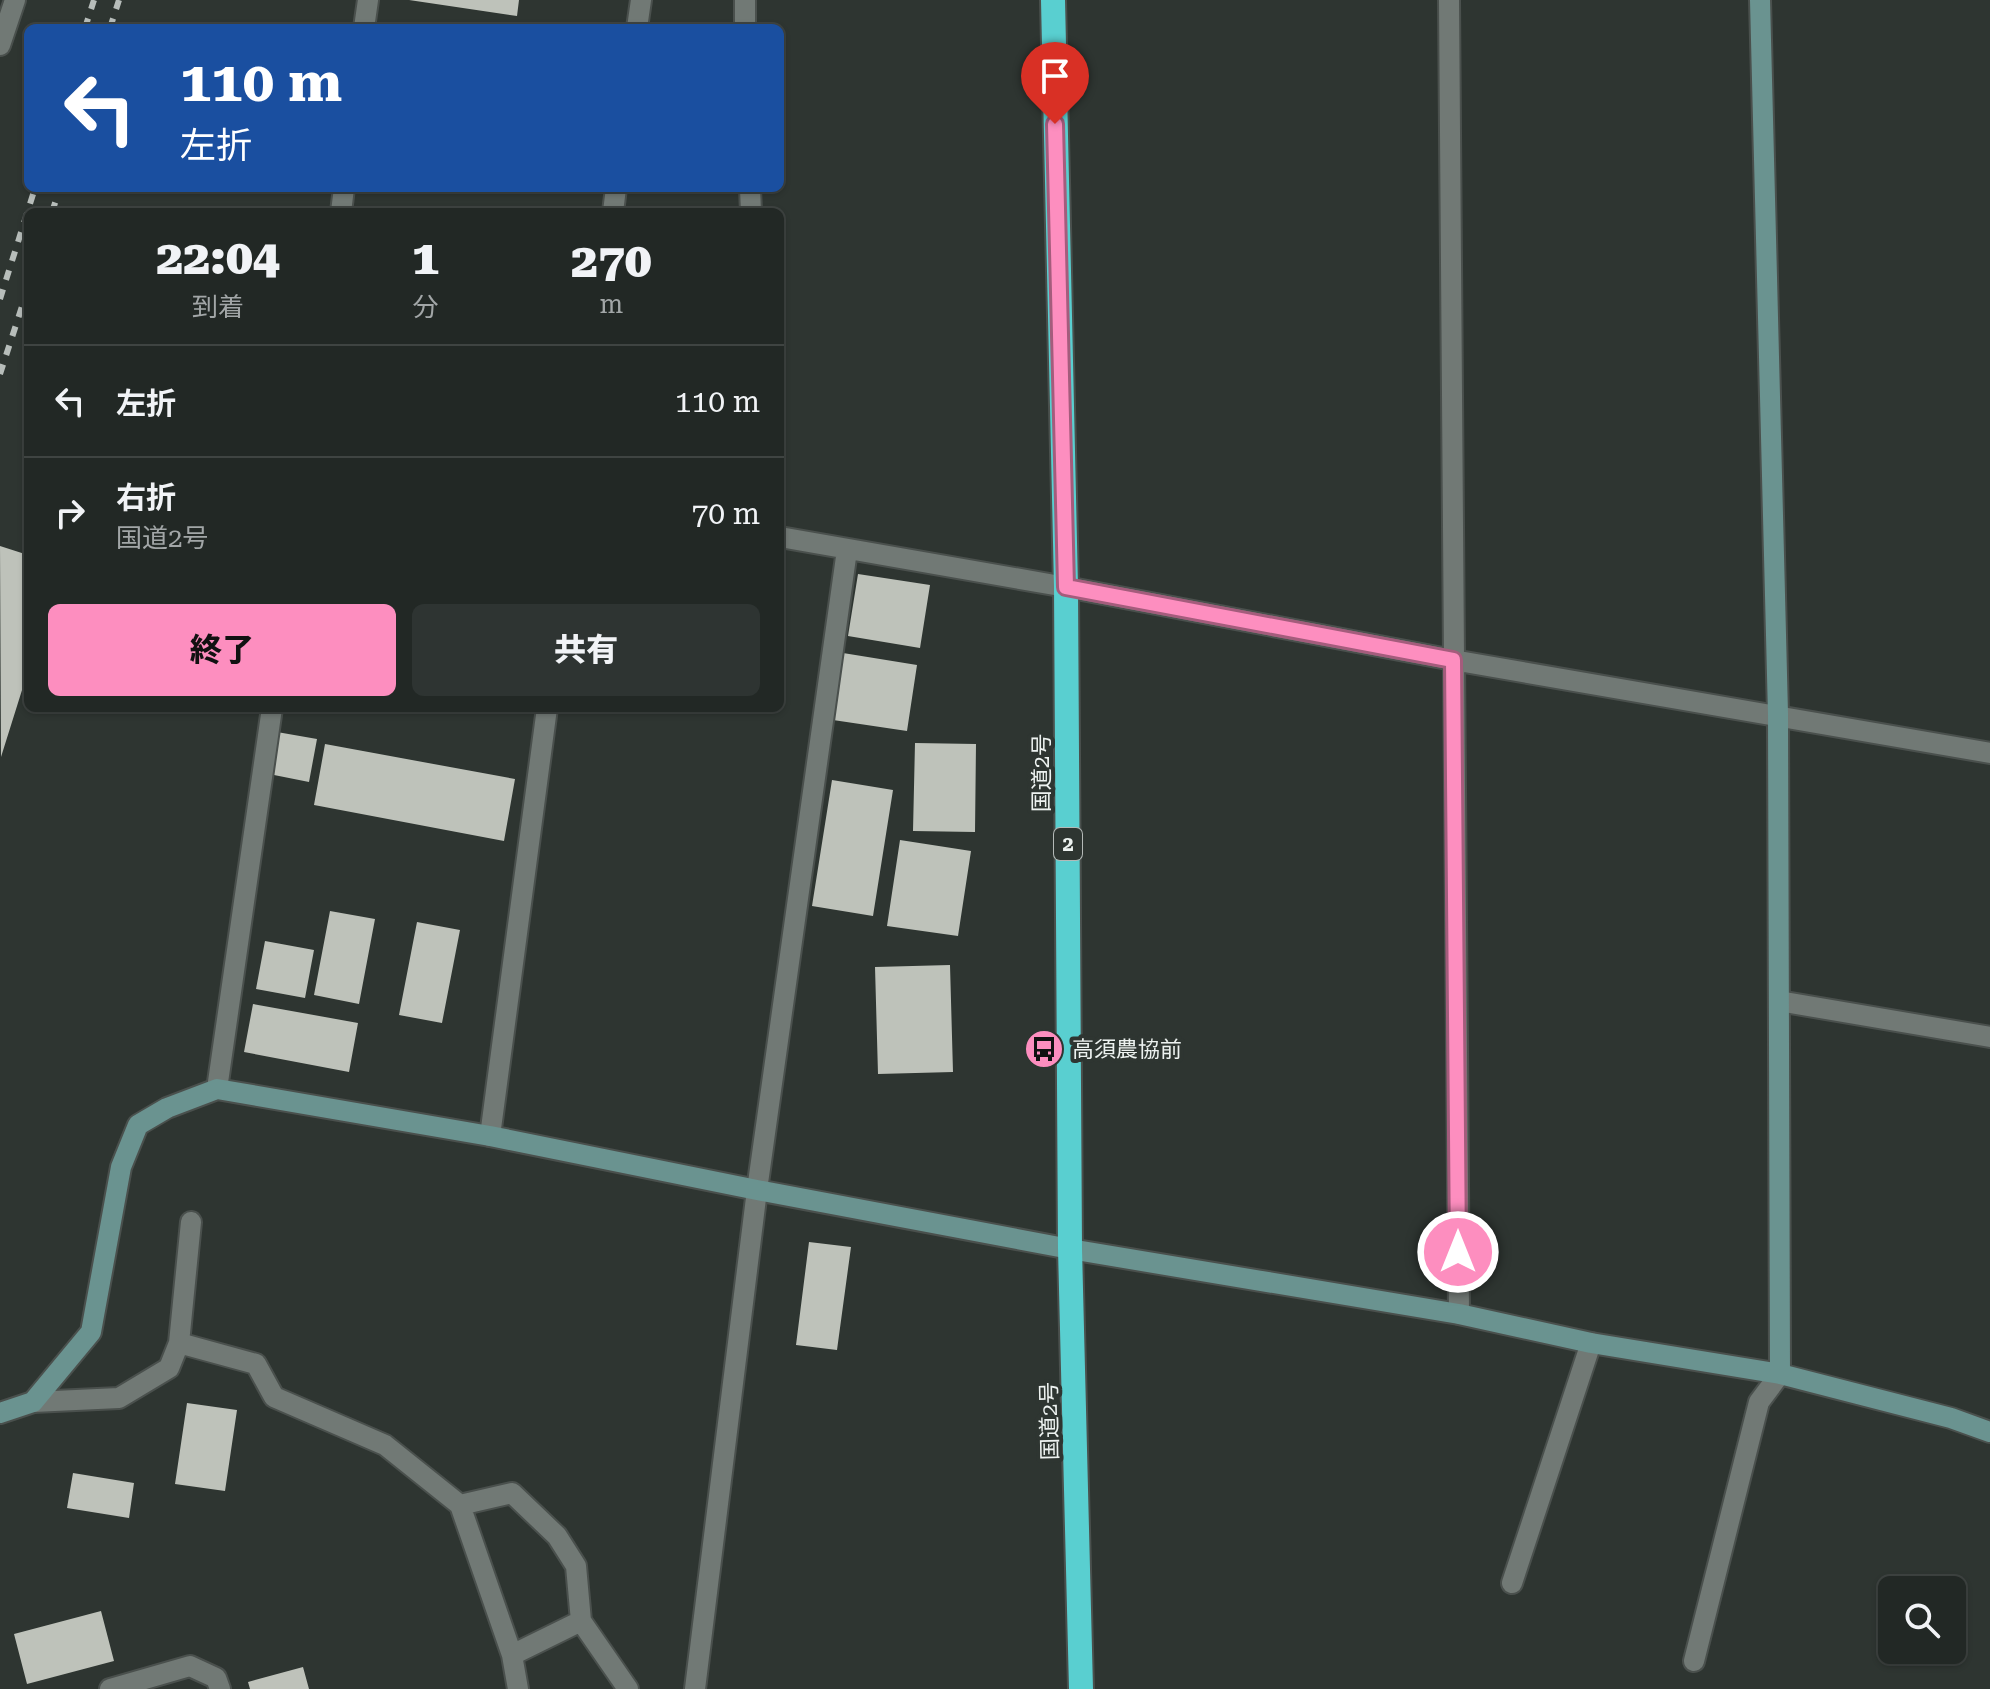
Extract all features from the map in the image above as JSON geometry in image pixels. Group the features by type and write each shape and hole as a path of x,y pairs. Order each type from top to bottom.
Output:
{"highway":[{"name":"国道2号","path":"1053,0 1066,587 1070,1249 1081,1689"}],"street":[{"path":"0,45 15,0"},
{"path":"365,24 368,0"},
{"path":"638,24 641,0"},
{"path":"745,0 745,24"},
{"path":"1449,0 1459,1314"},
{"path":"1694,1661 1759,1402 1780,1374 1778,714 1760,0"},
{"path":"784,538 1453,660 1990,753"},
{"path":"695,1689 757,1190 847,550"},
{"path":"217,1089 271,712"},
{"path":"490,1136 546,712"},
{"path":"1779,1001 1990,1037"},
{"path":"33,1402 91,1332 121,1167 138,1125 167,1108 217,1089 490,1136 1070,1249 1459,1314 1591,1343 1780,1374 1951,1418 1990,1432"},
{"path":"0,1413 33,1402 119,1398 169,1368 179,1343 191,1222"},
{"path":"179,1343 256,1364 274,1397 385,1445 460,1505 512,1655 518,1689"},
{"path":"1512,1583 1591,1343"},
{"path":"460,1505 512,1493 557,1536 576,1566 581,1621 628,1689"},
{"path":"512,1655 581,1621"},
{"path":"110,1689 190,1666 216,1678 220,1689"}],"building":[{"path":"409,0 519,0 517,16"},
{"path":"0,546 24,554 24,684 1,757"},
{"path":"858,574 930,585 920,648 848,636"},
{"path":"843,653 917,665 907,731 833,720"},
{"path":"277,732 317,739 309,782 269,774"},
{"path":"915,743 976,744 975,832 913,831"},
{"path":"325,744 515,779 504,841 314,805"},
{"path":"832,780 893,790 873,916 812,906"},
{"path":"900,840 971,851 958,936 887,926"},
{"path":"330,911 375,919 359,1004 314,995"},
{"path":"417,922 460,930 442,1023 399,1015"},
{"path":"265,941 314,950 305,998 256,989"},
{"path":"950,965 953,1072 878,1074 875,967"},
{"path":"253,1004 358,1023 349,1072 244,1052"},
{"path":"809,1242 851,1247 837,1350 796,1345"},
{"path":"187,1403 237,1410 225,1491 175,1484"},
{"path":"73,1473 134,1483 129,1518 67,1508"},
{"path":"101,1611 114,1661 27,1684 14,1634"},
{"path":"303,1667 309,1689 250,1689 248,1682"}],"railway":[{"path":"86,24 94,0"},
{"path":"111,24 119,0"},
{"path":"29,208 34,192"},
{"path":"53,208 59,192"},
{"path":"0,299 24,223"},
{"path":"0,374 24,300"}],"place":[{"name":"高須農協前","path":"1044,1049"}],"route":[{"path":"1055,124 1066,587 1453,660 1458,1252"}]}
